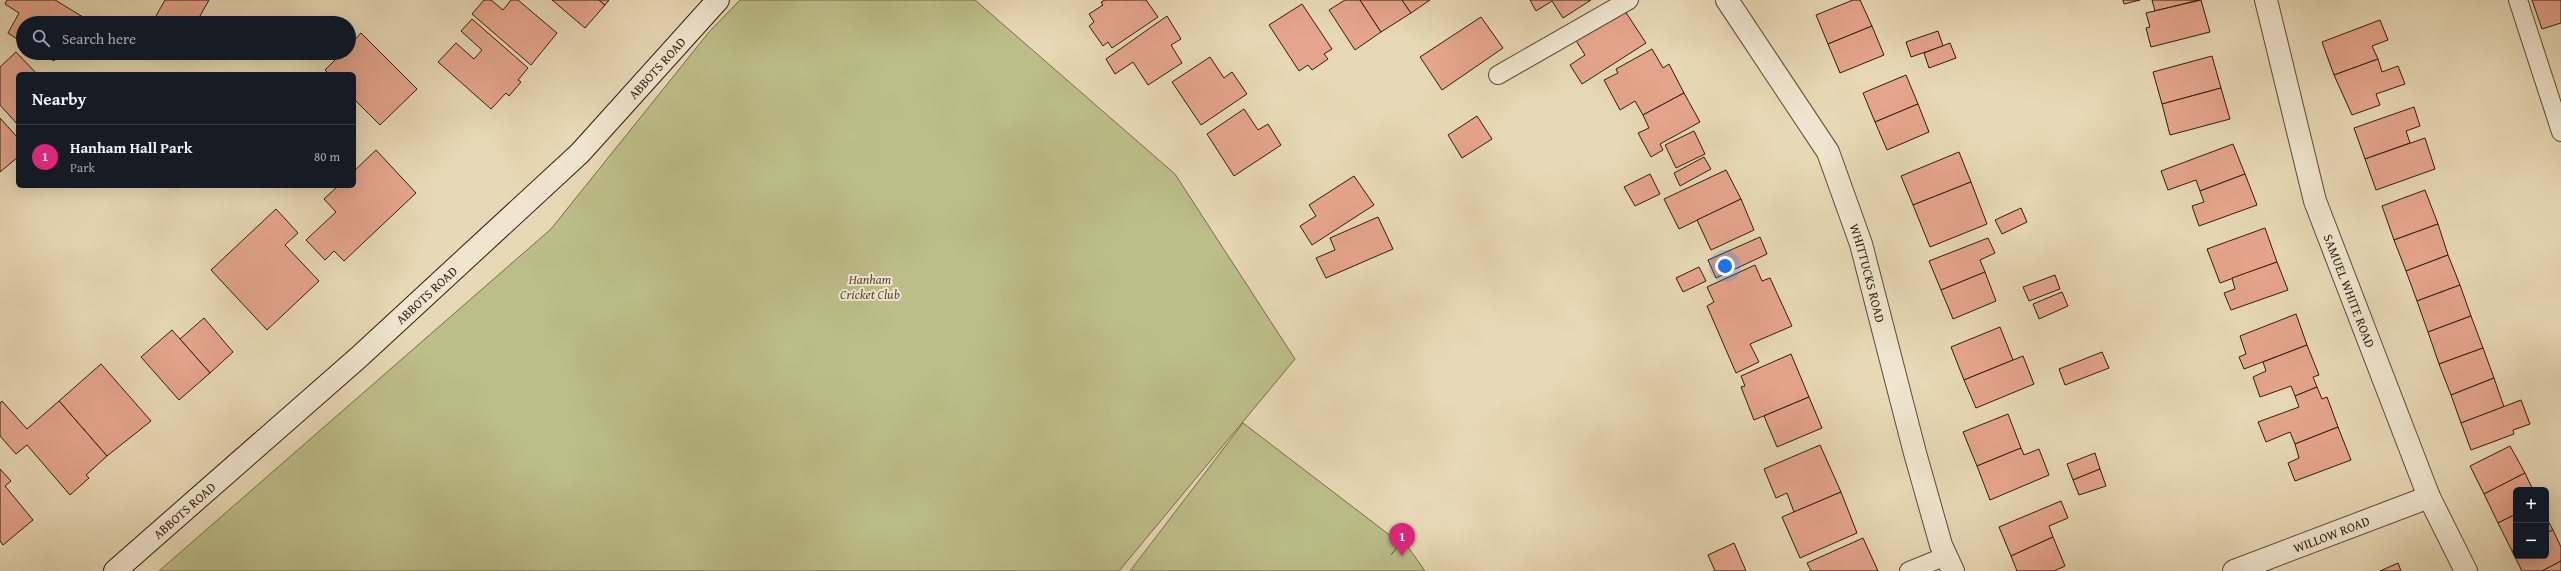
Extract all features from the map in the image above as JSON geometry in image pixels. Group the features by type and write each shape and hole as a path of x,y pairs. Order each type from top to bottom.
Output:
{"street":[{"name":"ABBOTS ROAD","path":"114,571 359,356 580,153 718,0"},
{"name":"WHITTUCKS ROAD","path":"1727,0 1828,152 1861,244 1915,453 1949,563"},
{"name":"SAMUEL WHITE ROAD","path":"2268,1 2315,200 2429,497 2466,571"},
{"name":"WILLOW ROAD","path":"2234,571 2429,497"}],"lane":[{"path":"1498,75 1629,0"},
{"path":"2518,0 2561,132"},
{"path":"1909,571 1949,563"}],"green space":[{"name":"Hanham Cricket Club","path":"740,0 975,0 1175,174 1295,359 1119,571 159,571 551,229 709,32"},
{"path":"1243,423 1400,543 1391,555 1403,540 1425,571 1130,571"}],"building":[{"path":"7,0 55,0 81,16 17,16 19,13 5,4"},
{"path":"165,0 209,0 200,16 156,16"},
{"path":"484,0 491,0 503,10 511,0 518,0 557,33 531,65 472,14"},
{"path":"552,0 599,0 605,5 585,28"},
{"path":"599,0 609,0 605,5"},
{"path":"1105,0 1146,0 1158,17 1112,48 1108,42 1103,46 1089,26 1094,22 1089,14 1103,5 1101,2"},
{"path":"1345,0 1360,0 1381,32 1355,50 1329,10"},
{"path":"1360,0 1402,0 1411,13 1381,32"},
{"path":"1402,0 1430,0 1411,13"},
{"path":"1530,0 1591,0 1563,18 1552,1 1536,11"},
{"path":"1853,0 1860,0 1872,26 1828,44 1816,15"},
{"path":"2123,0 2140,0 2124,4"},
{"path":"2152,0 2199,0 2155,11"},
{"path":"2201,0 2210,32 2151,47 2146,28 2150,27 2146,13"},
{"path":"2532,0 2561,0 2561,23 2542,29"},
{"path":"1302,4 1332,49 1324,54 1328,59 1312,70 1308,65 1299,71 1269,25"},
{"path":"1623,8 1646,43 1582,84 1570,65 1585,55 1575,39"},
{"path":"1167,16 1181,39 1171,45 1182,63 1148,85 1133,62 1115,74 1106,59"},
{"path":"1481,17 1503,48 1442,90 1420,57"},
{"path":"16,18 16,38 8,33"},
{"path":"472,19 528,68 518,80 521,82 509,96 506,93 491,109 438,62 456,43 474,59 482,50 461,31"},
{"path":"2380,20 2388,40 2372,46 2378,59 2334,75 2322,42"},
{"path":"1872,26 1884,55 1840,73 1828,44"},
{"path":"1938,31 1943,46 1911,57 1906,42"},
{"path":"361,33 417,89 380,125 356,101 356,72 327,72 325,70 335,60 356,60 356,38"},
{"path":"1950,43 1956,58 1929,68 1924,53"},
{"path":"1652,49 1663,68 1669,64 1684,93 1643,115 1635,101 1620,110 1604,80 1618,73 1616,69"},
{"path":"16,52 16,60 24,60 35,72 16,72 16,123 0,105 0,67"},
{"path":"2212,56 2221,88 2162,104 2153,72"},
{"path":"1210,57 1224,78 1232,72 1247,94 1201,125 1172,82"},
{"path":"2378,59 2382,72 2398,66 2405,84 2376,94 2380,105 2352,115 2334,75"},
{"path":"1906,75 1918,104 1875,122 1863,93"},
{"path":"2221,88 2230,119 2170,135 2162,104"},
{"path":"1684,93 1700,122 1660,144 1663,150 1651,157 1638,133 1649,128 1643,115"},
{"path":"1918,104 1929,132 1887,150 1875,122"},
{"path":"2414,107 2420,126 2406,131 2410,143 2365,159 2354,128"},
{"path":"1244,109 1258,130 1268,124 1281,145 1234,176 1207,134"},
{"path":"1477,116 1492,139 1462,158 1448,135"},
{"path":"0,118 16,136 16,159 0,172"},
{"path":"1694,131 1705,154 1676,168 1665,145"},
{"path":"2425,138 2435,169 2376,190 2365,159"},
{"path":"2233,144 2245,174 2200,191 2196,180 2168,190 2161,171"},
{"path":"376,150 416,193 344,261 334,251 325,260 306,240 336,212 324,199 336,188 356,188 356,169"},
{"path":"1959,152 1971,182 1913,205 1901,176"},
{"path":"1704,157 1711,169 1680,186 1674,173"},
{"path":"1726,170 1741,199 1679,229 1664,199"},
{"path":"1650,174 1660,194 1635,206 1624,187"},
{"path":"2245,174 2257,205 2199,226 2192,206 2204,202 2200,191"},
{"path":"1354,176 1374,205 1312,245 1300,226 1316,216 1309,205"},
{"path":"1971,182 1987,224 1930,247 1913,205"},
{"path":"2425,190 2438,224 2394,240 2382,206"},
{"path":"1741,199 1754,230 1711,250 1697,220"},
{"path":"2021,208 2027,222 2002,234 1995,220"},
{"path":"276,209 298,233 285,245 319,281 267,330 211,270"},
{"path":"1378,217 1393,249 1326,278 1316,258 1335,250 1330,238"},
{"path":"2438,224 2448,255 2406,271 2394,240"},
{"path":"2265,228 2277,262 2220,283 2207,249"},
{"path":"1760,237 1767,254 1716,278 1708,260"},
{"path":"1988,238 1995,253 1980,260 1985,272 1941,290 1929,261"},
{"path":"2448,255 2460,285 2417,301 2406,271"},
{"path":"2277,262 2288,290 2231,310 2224,293 2235,289 2232,278"},
{"path":"1755,265 1762,281 1770,278 1792,326 1750,344 1759,362 1736,373 1707,306 1714,302 1707,287"},
{"path":"1699,267 1706,281 1683,292 1676,278"},
{"path":"1985,272 1996,301 1953,319 1941,290"},
{"path":"2055,275 2060,289 2029,301 2023,287"},
{"path":"2460,285 2471,316 2428,332 2417,301"},
{"path":"2062,292 2068,306 2039,319 2033,304"},
{"path":"2296,314 2307,345 2244,369 2239,357 2246,354 2240,336"},
{"path":"2471,316 2483,348 2439,364 2428,332"},
{"path":"204,318 233,352 210,373 180,339"},
{"path":"2000,327 2013,360 1964,380 1951,347"},
{"path":"172,330 210,373 179,400 141,357"},
{"path":"2307,345 2319,375 2313,377 2317,387 2295,396 2291,386 2260,397 2253,377 2266,371 2263,362"},
{"path":"2483,348 2494,378 2451,395 2439,364"},
{"path":"2102,352 2109,368 2065,385 2059,369"},
{"path":"1791,354 1809,397 1754,420 1741,387 1745,386 1741,376"},
{"path":"2023,356 2034,384 1976,408 1964,380"},
{"path":"101,364 151,421 107,456 59,401"},
{"path":"2494,378 2504,407 2461,423 2451,395"},
{"path":"2317,387 2322,399 2327,397 2338,427 2295,444 2290,432 2266,442 2258,422 2299,407 2295,396"},
{"path":"1809,397 1822,428 1777,447 1764,416"},
{"path":"2521,400 2530,424 2513,430 2514,434 2471,450 2461,423"},
{"path":"2,401 27,429 59,401 107,456 86,475 89,478 70,495 27,445 16,454 0,436 0,403"},
{"path":"2008,414 2021,448 1977,466 1963,432"},
{"path":"2338,427 2351,460 2295,481 2288,463 2299,458 2295,444"},
{"path":"1820,445 1841,492 1794,512 1787,493 1776,498 1764,469"},
{"path":"2510,446 2525,473 2484,494 2470,466"},
{"path":"2021,448 2024,455 2039,449 2049,475 1990,500 1977,466"},
{"path":"2095,453 2100,469 2073,480 2067,464"},
{"path":"0,469 11,481 5,486 33,520 3,545 0,541"},
{"path":"2100,469 2106,486 2079,495 2073,480"},
{"path":"2525,473 2532,487 2513,487 2513,516 2498,523 2484,494"},
{"path":"1841,492 1857,533 1800,558 1782,517"},
{"path":"2061,501 2068,518 2049,526 2053,537 2011,556 1999,527"},
{"path":"2513,516 2513,550 2512,551 2498,523"},
{"path":"2549,523 2553,530 2549,532"},
{"path":"2553,530 2561,547 2561,561 2542,571 2522,571 2516,559 2549,559 2549,532"},
{"path":"2053,537 2065,566 2054,571 2017,571 2011,556"},
{"path":"1863,538 1878,571 1811,571 1807,563"},
{"path":"1734,543 1746,571 1715,571 1708,555"},
{"path":"2561,561 2561,571 2542,571"},
{"path":"2398,563 2401,571 2380,571"}],"place":[{"name":"Hanham Hall Park","path":"1402,556"}]}
